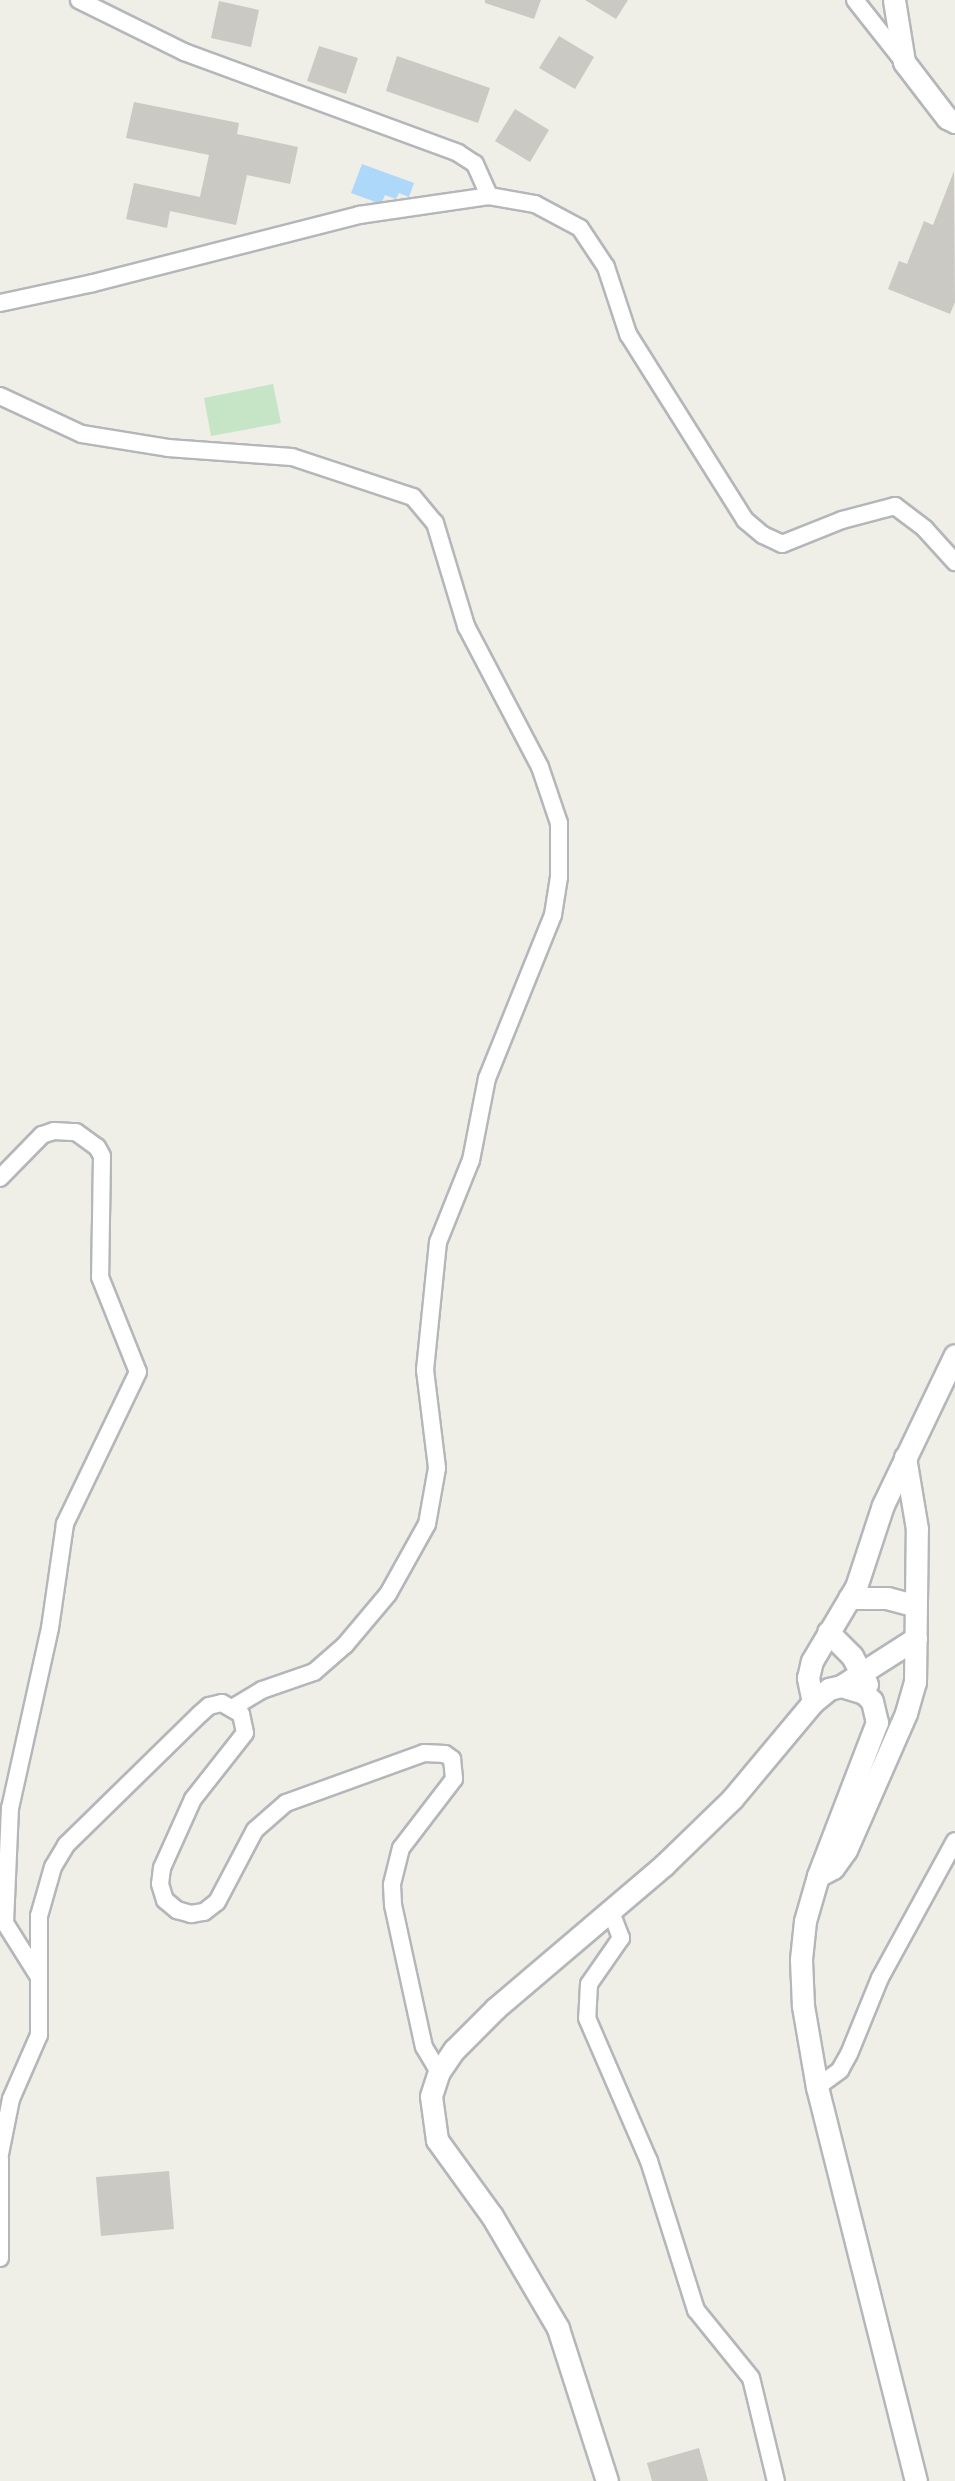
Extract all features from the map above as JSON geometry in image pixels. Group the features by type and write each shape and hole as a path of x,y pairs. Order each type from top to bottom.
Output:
{"street":[{"path":"79,0 184,52 458,153 475,164 489,196"},
{"path":"855,0 947,118 955,122"},
{"path":"894,0 904,62"},
{"path":"0,303 93,284 359,215 489,196 535,204 580,228 606,267 628,334 745,520 763,535 783,544 842,520 895,506 925,529 955,562"},
{"path":"0,396 82,434 168,448 292,457 413,497 435,523 466,626 540,767 559,823 559,877 553,915 487,1078 471,1160 438,1242 425,1370 437,1468 427,1524 388,1594 345,1645 314,1672 261,1690 234,1707"},
{"path":"0,1178 42,1136 54,1131 76,1132 97,1147 102,1156 100,1277 138,1372 65,1524 50,1628 10,1808 5,1923 39,1978"},
{"path":"813,1702 809,1670 863,1571 883,1505 955,1355"},
{"path":"818,1876 832,1868 846,1850 906,1713 918,1664 914,1605 917,1529 905,1457"},
{"path":"849,1598 887,1598 914,1605"},
{"path":"828,1632 863,1673 877,1722 818,1876 805,1921 801,1960 803,2006 817,2087 916,2481"},
{"path":"607,2481 558,2328 492,2216 437,2140 431,2096 439,2072 454,2049 496,2008 611,1912 732,1799 813,1702 829,1689 841,1686 916,1638"},
{"path":"841,1686 854,1688 872,1701"},
{"path":"0,2154 11,2098 39,2035 39,1916 44,1888 66,1845 208,1706 222,1703 234,1707 245,1722 245,1733 194,1799 162,1868 160,1884 165,1900 177,1910 191,1914 204,1912 217,1902 255,1830 286,1803 424,1753 445,1754 454,1764 454,1779 401,1848 392,1885 393,1905 424,2047 439,2072"},
{"path":"817,2087 840,2070 849,2054 880,1978 955,1841"},
{"path":"611,1912 621,1938 589,1984 587,2018 649,2161 696,2310 751,2378 776,2481"},
{"path":"0,2159 0,2258"}],"green space":[{"path":"273,384 281,423 211,436 204,398"}],"water":[{"path":"362,164 414,183 409,197 399,193 396,199 385,195 381,204 351,193"}],"building":[{"path":"485,0 541,0 534,19 485,3"},
{"path":"585,0 628,0 616,19"},
{"path":"219,1 259,10 251,47 211,38"},
{"path":"559,36 594,57 575,89 539,68"},
{"path":"319,46 358,58 346,94 307,81"},
{"path":"397,56 490,88 478,123 386,91"},
{"path":"134,102 239,123 237,134 298,147 290,184 247,175 236,225 170,211 167,228 126,219 134,183 200,197 209,155 126,138"},
{"path":"515,109 549,130 530,162 495,141"},
{"path":"954,171 955,302 950,314 888,289 899,261 907,264 924,221 933,225"},
{"path":"169,2171 174,2229 101,2236 96,2177"},
{"path":"699,2448 708,2481 652,2481 647,2463"}]}
